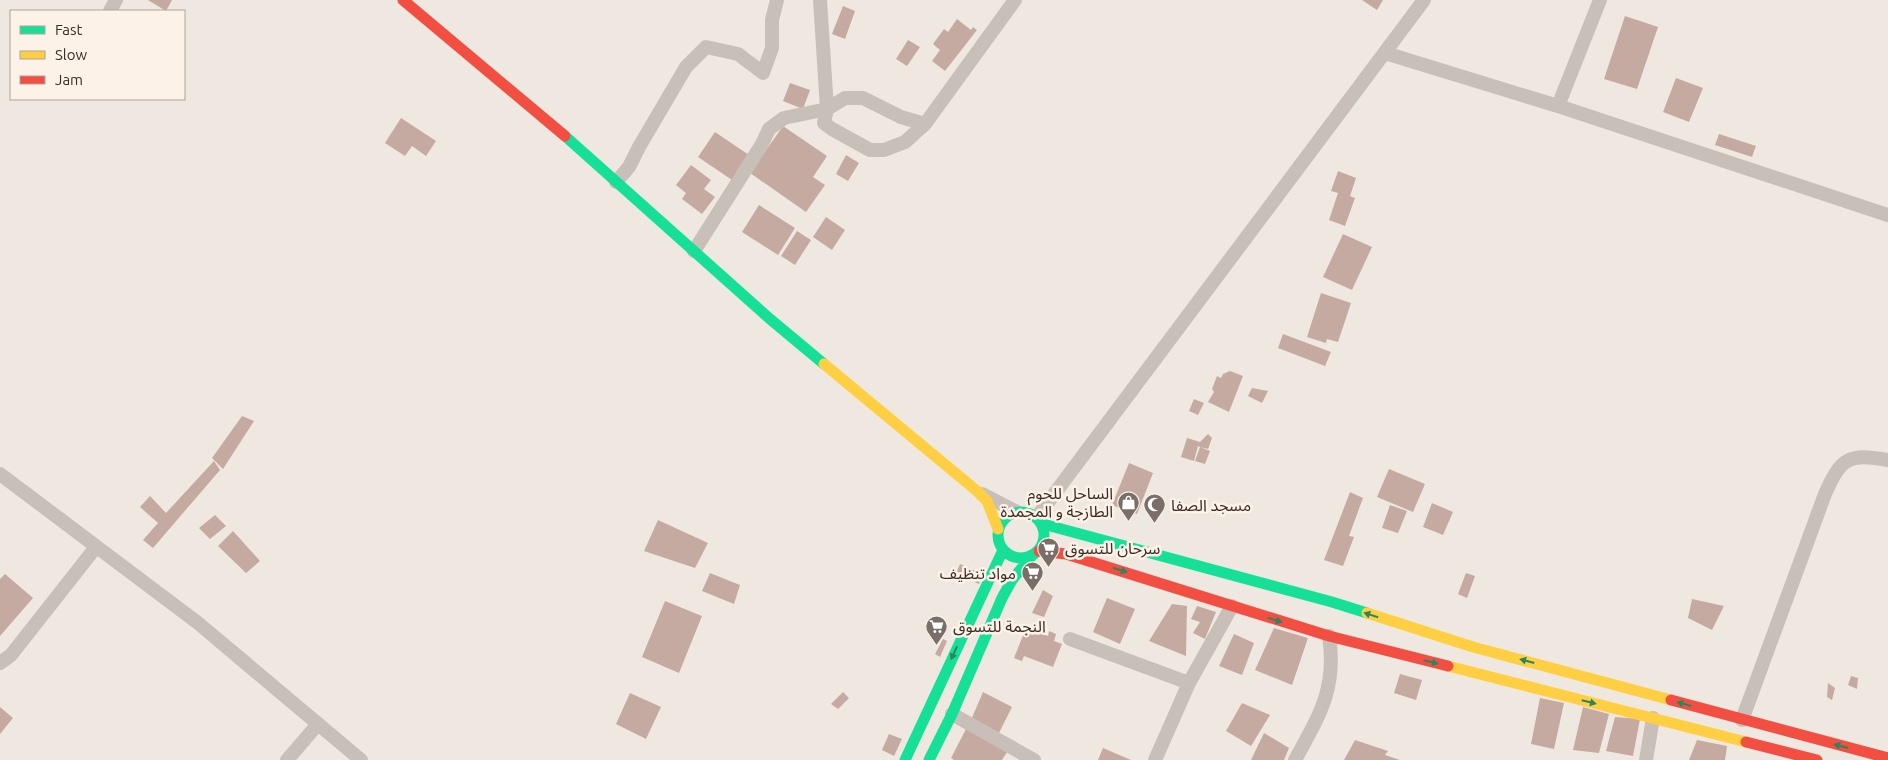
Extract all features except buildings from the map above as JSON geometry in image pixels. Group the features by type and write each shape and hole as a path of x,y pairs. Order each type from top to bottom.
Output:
{"main road":[{"path":"403,0 616,182 770,319 976,491 986,502 998,529 999,543 1003,550 1011,556 1020,559 1035,554 1066,554 1329,636 1817,760"},
{"path":"998,529 1006,518 1017,512 1029,512 1040,521 1332,602 1473,647 1888,758"},
{"path":"929,760 952,714 1002,598 1012,580 1035,554 1044,537 1040,521"},
{"path":"905,760 1003,550"}],"street":[{"path":"616,182 630,167 639,147 686,67 706,47 738,54 763,73 772,48 772,20 778,0"},
{"path":"820,0 826,109 824,123 870,150 884,150 905,142 925,124 1015,0"},
{"path":"1040,521 1424,0"},
{"path":"1558,106 1600,0"},
{"path":"1385,53 1558,106 1888,215"},
{"path":"694,251 762,144 769,129 784,118 826,109 845,98 863,98 901,117 925,124"},
{"path":"1742,720 1805,547 1837,469 1849,459 1866,456 1888,460"},
{"path":"0,474 198,623 361,760"},
{"path":"976,491 1017,512"},
{"path":"0,663 11,655 96,547"},
{"path":"1155,760 1189,683 1232,606"},
{"path":"1295,760 1324,701 1331,674 1329,636"},
{"path":"1070,640 1189,683"},
{"path":"952,714 1034,760"},
{"path":"1646,760 1653,718"},
{"path":"287,760 318,724"}],"traffic: fast":[{"path":"565,136 770,319 824,364"},
{"path":"1026,512 1030,513 1040,522 1043,526 1044,535 1043,544 1034,554 1026,558 1016,558 1008,554 999,544 998,530 1002,522 1012,513 1026,512"},
{"path":"1043,524 1367,613"},
{"path":"905,760 1003,550"},
{"path":"929,760 952,714 1002,598 1012,580 1031,557"}],"traffic: slow":[{"path":"824,364 977,491 987,501 998,529"},
{"path":"1367,613 1473,647 1671,700"},
{"path":"1448,666 1746,742"}],"traffic: jam":[{"path":"403,0 565,136"},
{"path":"1039,551 1066,554 1329,636 1448,666"},
{"path":"1671,700 1888,758"},
{"path":"1746,742 1817,760"}],"place":[{"name":"الساحل للحوم الطازجة و المجمدة","path":"1129,521"},
{"name":"مسجد الصفا","path":"1155,524"},
{"name":"سرحان للتسوق","path":"1049,567"},
{"name":"مواد تنظيف","path":"1032,592"},
{"name":"النجمة للتسوق","path":"937,645"}]}
